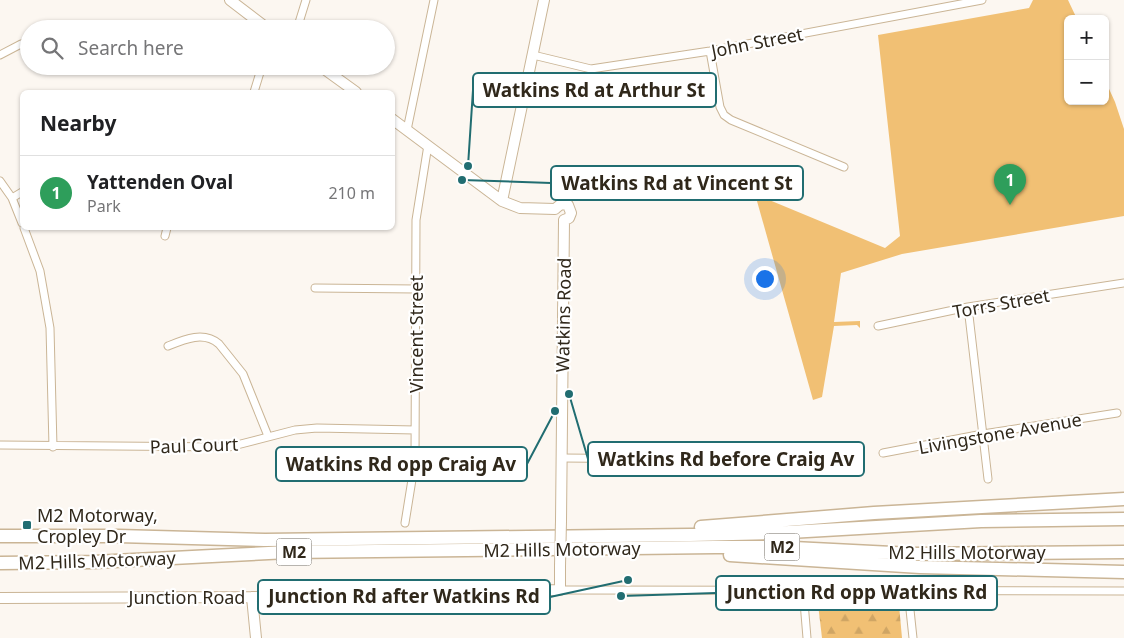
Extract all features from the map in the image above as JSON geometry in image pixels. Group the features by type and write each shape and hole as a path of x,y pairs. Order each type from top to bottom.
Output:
{"highway":[{"path":"616,536 874,513 1124,499"},
{"name":"M2 Hills Motorway","path":"0,536 118,536 265,540 616,536 772,533 981,521 1124,519"},
{"name":"M2 Hills Motorway","path":"0,564 94,562 288,552 588,548 774,547 912,554 1124,552"},
{"path":"588,548 745,555 920,567 1124,572"}],"street":[{"path":"230,0 256,20"},
{"path":"300,20 306,0"},
{"path":"407,130 434,0"},
{"path":"395,121 502,201 544,0"},
{"name":"John Street","path":"533,55 591,69 710,51 982,0"},
{"path":"0,55 20,45"},
{"path":"710,51 718,98 724,115 731,120 844,167"},
{"path":"255,90 259,75"},
{"path":"332,75 353,90"},
{"name":"Vincent Street","path":"405,522 415,461 416,220 428,145"},
{"path":"0,181 12,198 20,218"},
{"path":"12,198 20,193"},
{"name":"Watkins Road","path":"502,201 520,208 555,209 560,204 568,206 571,210 570,215 564,220 560,590"},
{"path":"25,230 40,271 49,319 53,447"},
{"path":"165,236 166,230"},
{"name":"Torrs Street","path":"878,326 968,307 1124,283"},
{"path":"314,288 416,289"},
{"path":"968,307 988,479"},
{"path":"168,346 186,338 205,337 219,344 243,374 268,436"},
{"name":"Livingstone Avenue","path":"883,453 983,434 1117,413"},
{"name":"Paul Court","path":"0,445 53,447 229,447 295,430 316,428 416,430"},
{"path":"562,458 800,460"},
{"name":"Junction Road","path":"0,598 252,597 560,590 1124,591"},
{"path":"803,590 807,638"},
{"path":"908,591 913,638"},
{"path":"252,597 256,638"}],"green space":[{"path":"1033,0 1068,0 1075,15 1064,15 1064,105 1109,105 1109,89 1124,129 1124,216 902,254 841,273 834,322 860,321 860,328 857,325 834,326 822,397 813,400 755,194 885,248 900,236 878,35 1029,8"},
{"path":"818,604 899,605 902,638 822,638"}],"place":[{"name":"Watkins Rd at Arthur St","path":"468,166"},
{"name":"Watkins Rd at Vincent St","path":"462,180"},
{"name":"Yattenden Oval","path":"1010,205"},
{"name":"Watkins Rd before Craig Av","path":"569,394"},
{"name":"Watkins Rd opp Craig Av","path":"555,411"},
{"name":"M2 Motorway, Cropley Dr","path":"27,525"},
{"name":"Junction Rd after Watkins Rd","path":"628,580"},
{"name":"Junction Rd opp Watkins Rd","path":"621,596"}]}
